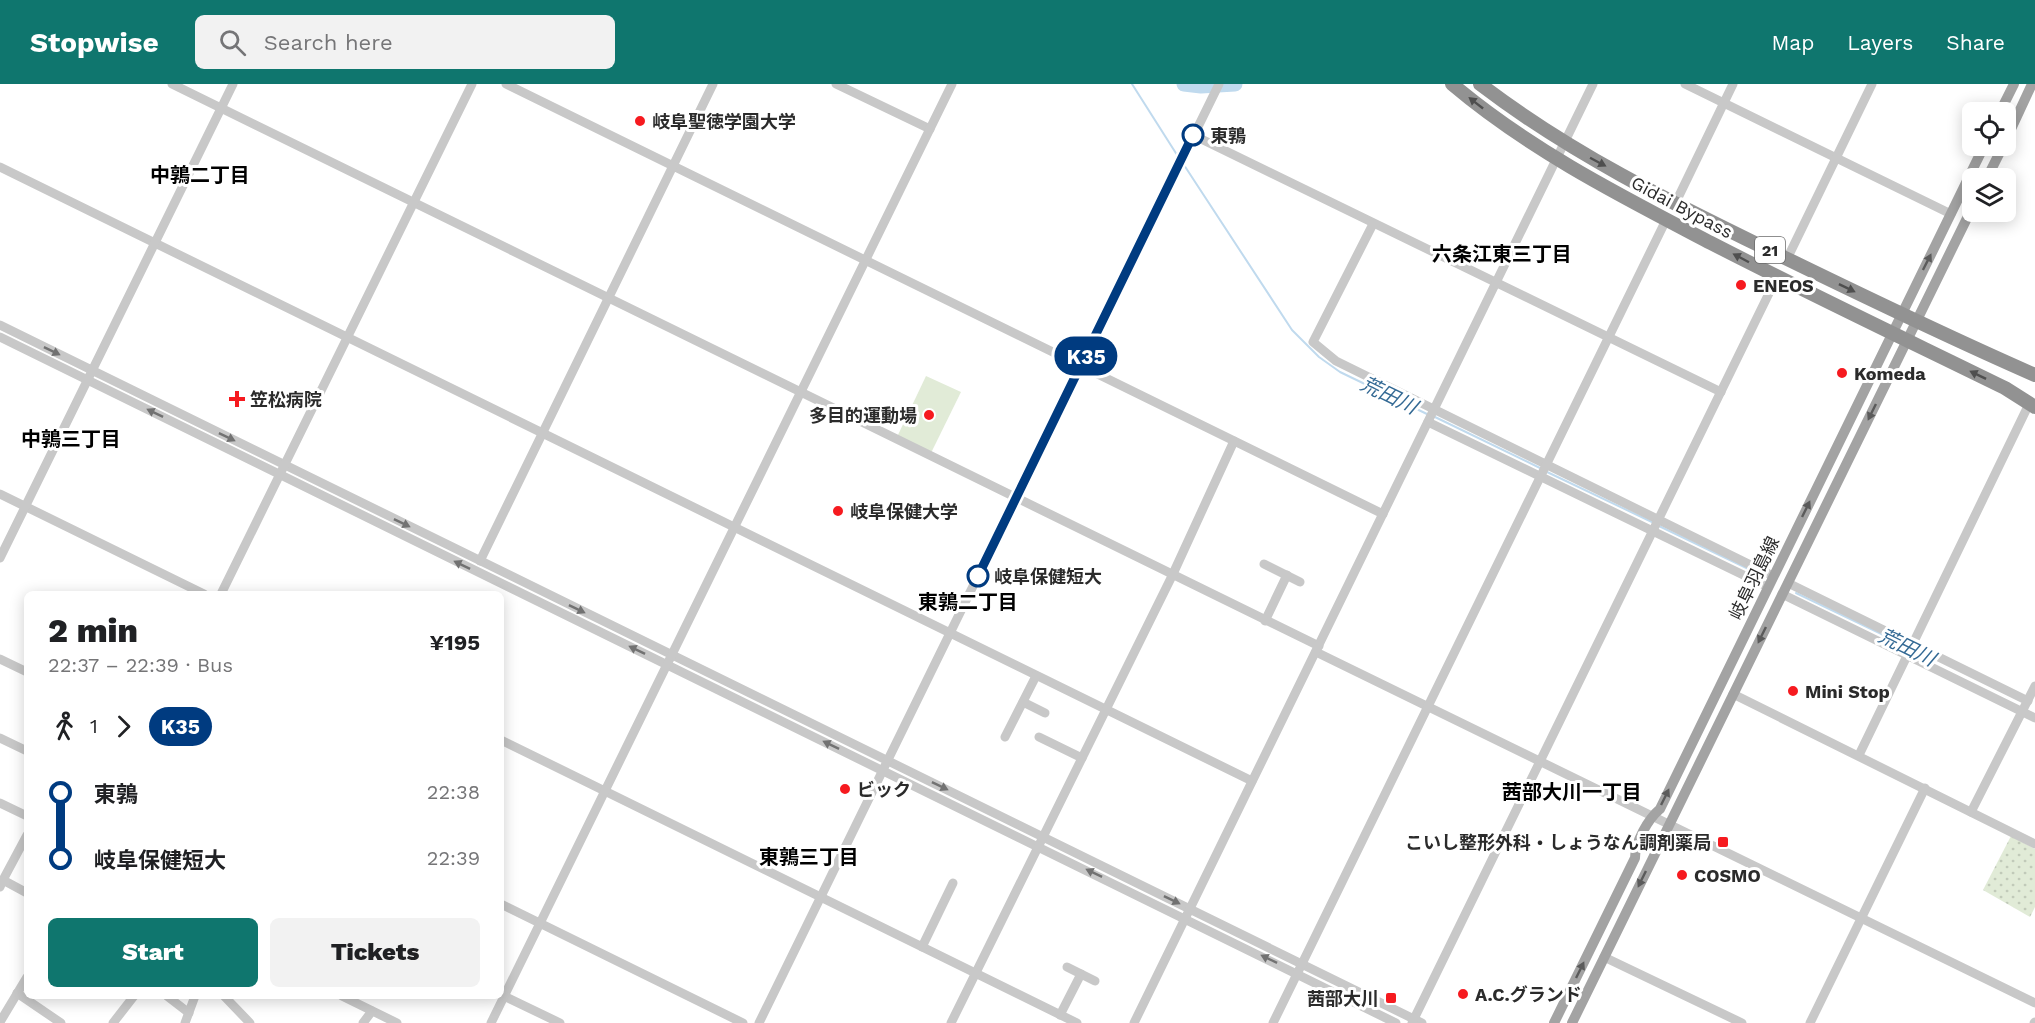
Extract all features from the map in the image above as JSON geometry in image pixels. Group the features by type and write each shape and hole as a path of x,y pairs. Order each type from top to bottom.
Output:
{"highway":[{"name":"Gidai Bypass","path":"1452,84 1501,123 1556,160 1666,220 2005,388 2032,405"},
{"name":"Gidai Bypass","path":"1480,84 1564,144 1675,204 1901,315 2035,375"}],"main road":[{"path":"2005,102 2013,84"},
{"path":"2016,121 2032,91"},
{"name":"岐阜羽島線","path":"1554,1023 1635,858 1635,850 1652,816 1660,809 1979,156"},
{"name":"岐阜羽島線","path":"1572,1023 1965,222"}],"street":[{"path":"172,84 1265,621 1426,706 2035,1003"},
{"path":"0,558 233,84"},
{"path":"223,591 472,84"},
{"path":"506,84 1383,514"},
{"path":"480,561 713,84"},
{"path":"836,84 930,129"},
{"path":"560,1023 504,989 540,924 952,84"},
{"path":"759,1023 1219,84"},
{"path":"1134,1023 1593,84"},
{"path":"1685,84 1951,214"},
{"path":"1675,204 1733,84"},
{"path":"1787,259 1872,84"},
{"path":"1193,135 1721,392"},
{"path":"0,167 1252,781"},
{"path":"1273,1023 1426,706 1666,220"},
{"path":"1373,224 1313,342 1336,361 1431,415 1655,525 1768,586"},
{"path":"0,337 281,475 670,660 888,759 1416,1022 1540,761 1777,277"},
{"path":"0,325 480,561 884,770 1396,1023"},
{"path":"1859,755 2032,405"},
{"path":"1431,415 1544,471"},
{"path":"951,1023 1172,576 1234,441"},
{"path":"0,494 198,591"},
{"path":"1655,525 1773,576"},
{"path":"1264,564 1300,582"},
{"path":"1265,621 1287,576"},
{"path":"1788,583 2035,718"},
{"path":"1782,594 2028,701"},
{"path":"0,659 24,671"},
{"path":"1005,737 1036,676"},
{"path":"1971,812 2035,686"},
{"path":"1733,694 2035,844"},
{"path":"1023,702 1045,713"},
{"path":"1039,737 1082,758"},
{"path":"0,738 24,750"},
{"path":"504,741 822,897 1062,1018 1077,1023"},
{"path":"1810,1023 1925,788"},
{"path":"0,803 24,815"},
{"path":"24,842 1,884 24,892"},
{"path":"922,947 953,883"},
{"path":"504,906 743,1023"},
{"path":"1604,957 1742,1023"},
{"path":"1067,967 1095,981"},
{"path":"1062,1018 1081,974"},
{"path":"0,1022 24,981"},
{"path":"17,993 24,998"},
{"path":"26,999 62,1023"},
{"path":"113,1023 132,999"},
{"path":"171,999 189,1012"},
{"path":"185,1023 194,999"},
{"path":"226,999 241,1019 250,1023"},
{"path":"348,999 396,1023"},
{"path":"491,1023 500,999"},
{"path":"363,1023 372,1011"}],"green space":[{"name":"多目的運動場","path":"926,376 961,392 931,453 897,437"},
{"path":"2011,836 2035,849 2035,907 2030,917 1983,890"}],"waterway":[{"name":"荒田川","path":"1132,84 1179,158"},
{"name":"荒田川","path":"1184,84 1201,86 1235,84"},
{"name":"荒田川","path":"1184,165 1292,330 1319,357 1340,372 1429,415"},
{"name":"荒田川","path":"1435,417 1540,468"},
{"name":"荒田川","path":"1545,471 1654,523"},
{"name":"荒田川","path":"1659,526 1759,574"},
{"name":"荒田川","path":"1796,593 1894,640"}],"bus line":[{"name":"K35","path":"978,576 1193,135"}],"place":[{"name":"岐阜聖徳学園大学","path":"640,121"},
{"name":"東鶉","path":"1193,135"},
{"name":"ENEOS","path":"1741,285"},
{"name":"Komeda","path":"1842,373"},
{"name":"笠松病院","path":"237,399"},
{"name":"多目的運動場","path":"929,415"},
{"name":"岐阜保健大学","path":"838,511"},
{"name":"岐阜保健短大","path":"978,576"},
{"name":"Mini Stop","path":"1793,691"},
{"name":"ビック","path":"845,789"},
{"name":"こいし整形外科・しょうなん調剤薬局","path":"1723,842"},
{"name":"COSMO","path":"1682,875"},
{"name":"A.C.グランド","path":"1463,994"},
{"name":"茜部大川","path":"1391,998"}],"district":[{"name":"中鶉二丁目","path":"200,175"},
{"name":"六条江東三丁目","path":"1502,254"},
{"name":"中鶉三丁目","path":"71,439"},
{"name":"東鶉二丁目","path":"968,602"},
{"name":"茜部大川一丁目","path":"1572,792"},
{"name":"東鶉三丁目","path":"809,857"}]}
